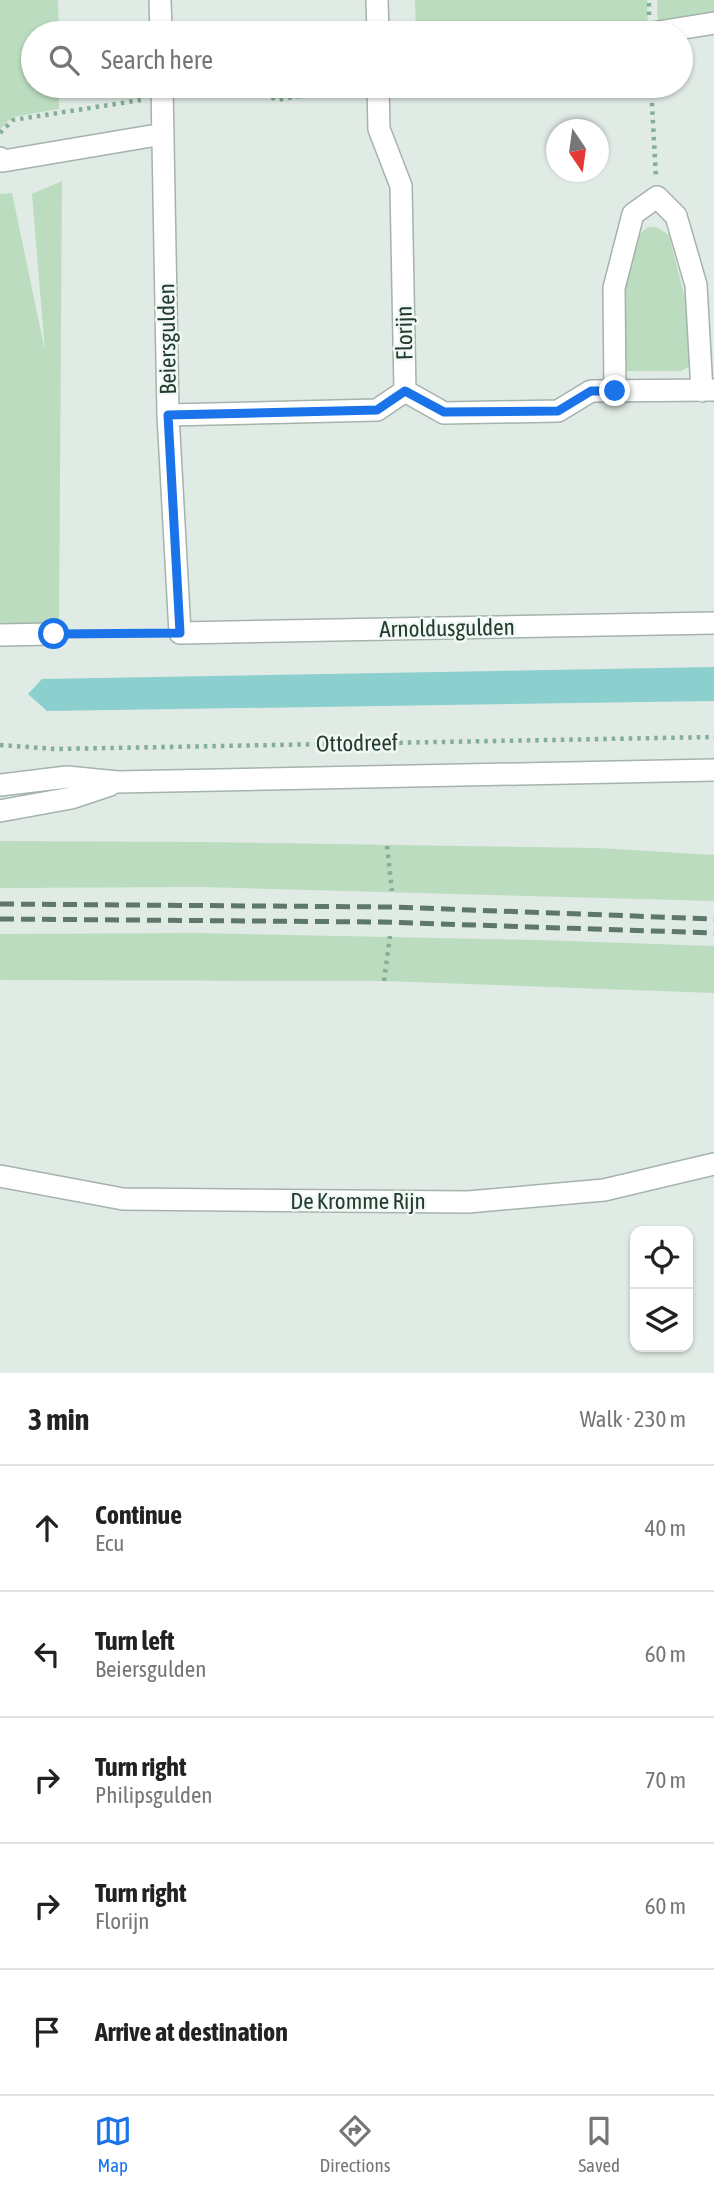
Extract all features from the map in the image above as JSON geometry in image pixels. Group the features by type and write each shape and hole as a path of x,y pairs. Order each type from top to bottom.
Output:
{"street":[{"path":"160,0 161,21"},
{"path":"377,0 378,21"},
{"path":"693,26 714,23"},
{"name":"Beiersgulden","path":"162,98 168,415 180,633"},
{"name":"Florijn","path":"378,98 379,129 401,186 405,391 444,412 558,411 591,391 708,391"},
{"path":"0,158 4,161 52,154 163,134"},
{"path":"615,391 614,288 633,214 657,197 676,216 696,285 708,391"},
{"path":"168,415 377,410 405,391"},
{"name":"Arnoldusgulden","path":"180,633 714,623"},
{"path":"0,635 54,634"},
{"name":"Ottodreef","path":"0,786 68,777 118,782 714,770"},
{"path":"0,774 0,786"},
{"name":"Ottodreef","path":"0,811 71,798 118,782"},
{"name":"De Kromme Rijn","path":"0,1176 123,1199 468,1202 604,1190 714,1164"}],"path":[{"path":"0,133 13,120 126,98"},
{"path":"652,98 657,197"},
{"path":"54,634 180,633"},
{"name":"Ottodreef","path":"0,745 55,749 714,737"},
{"path":"387,846 392,891"},
{"path":"384,981 390,936"}],"green space":[{"path":"0,0 58,0 59,21 21,21 21,98 59,98 59,109 12,117 0,129"},
{"path":"415,0 647,0 648,21 416,21"},
{"path":"657,0 714,0 714,13 686,21 658,21"},
{"path":"62,181 59,625 0,626 0,194 12,193 45,351 32,194"},
{"path":"648,227 656,227 669,235 685,299 690,366 681,371 627,371 622,356 621,316 628,269 635,242"},
{"path":"0,841 599,848 714,855 714,901 200,887 0,888"},
{"path":"197,933 714,946 714,993 384,981 0,980 0,934"}],"water":[{"path":"714,667 714,701 47,711 28,694 42,679"}],"railway":[{"path":"0,904 391,907 714,919"},
{"path":"0,919 382,922 714,933"}],"route":[{"path":"54,634 180,633 168,415 377,410 405,391 444,412 558,411 591,391 615,391"}]}
